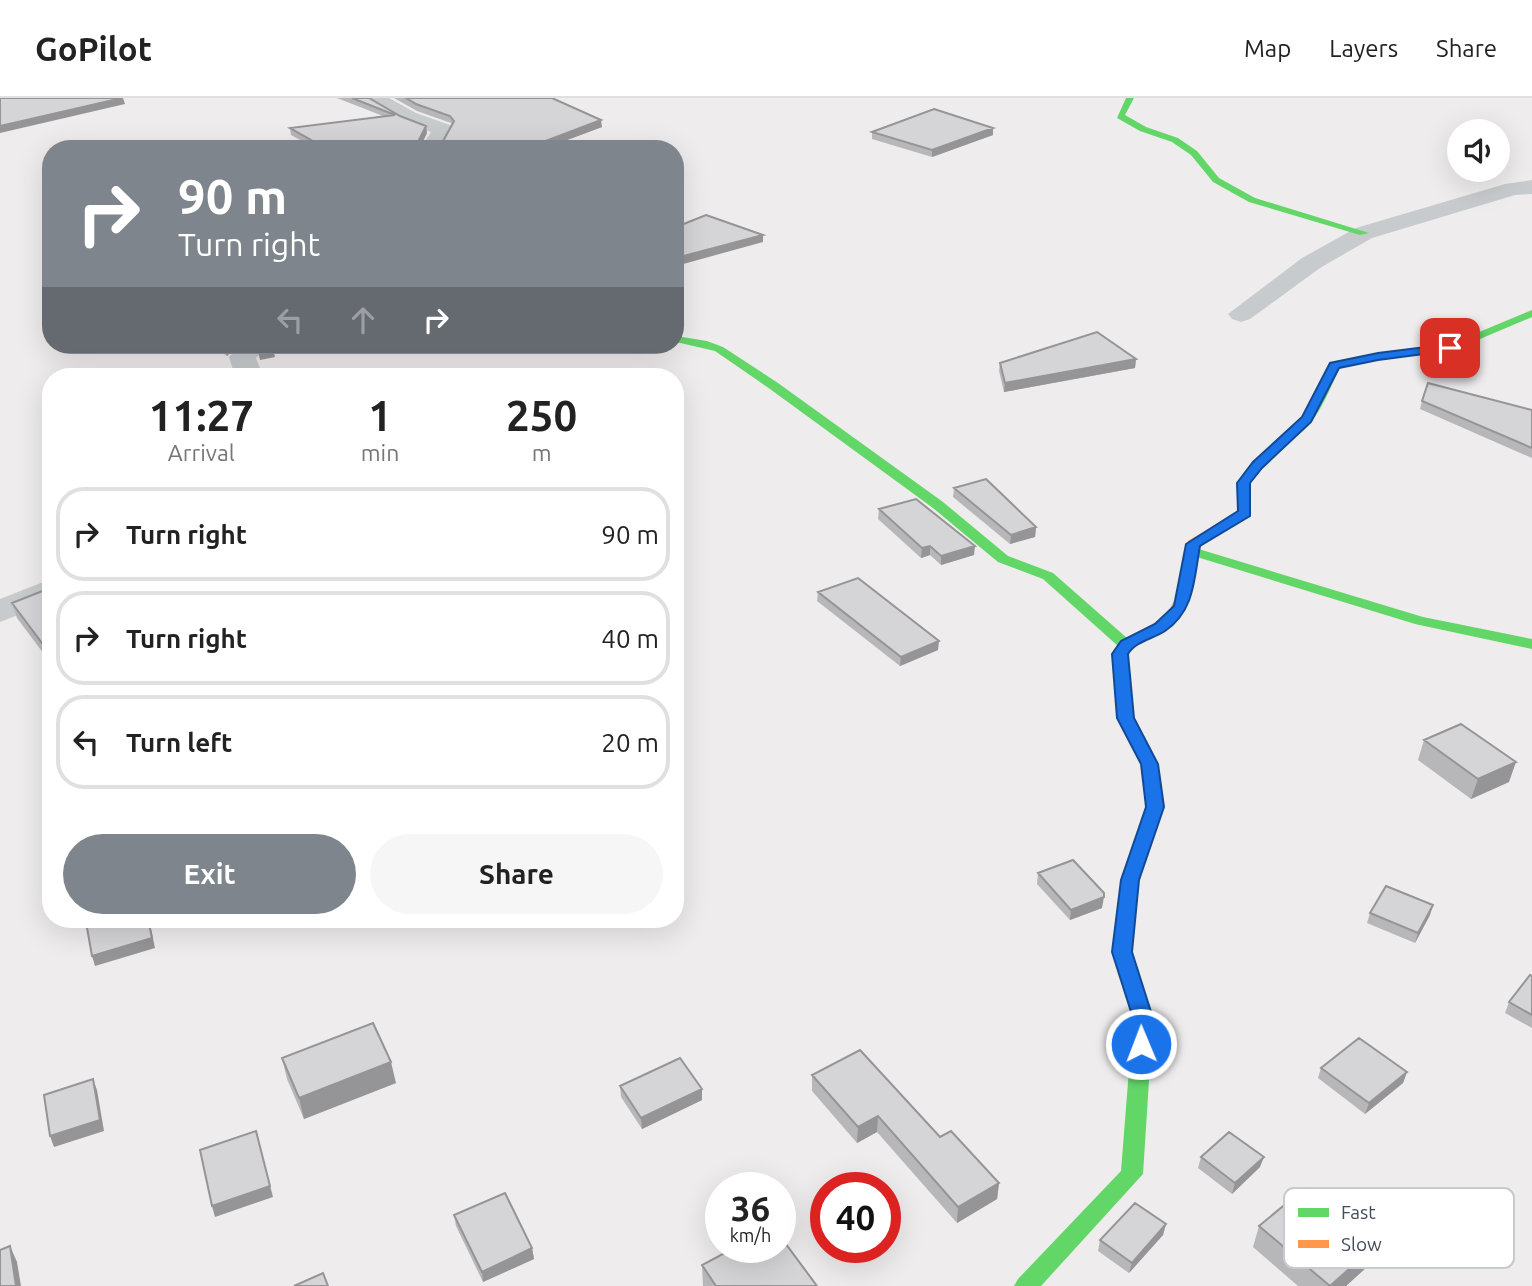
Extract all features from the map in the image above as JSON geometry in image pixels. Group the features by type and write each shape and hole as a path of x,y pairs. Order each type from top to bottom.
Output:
{"street":[{"path":"374,98 409,117 443,129 436,140"},
{"path":"1130,98 1120,116 1143,130 1175,140 1194,153 1216,180 1252,200 1364,233"},
{"path":"1241,314 1311,263 1364,233 1513,189 1532,187"},
{"path":"1026,1286 1132,1174 1143,1018 1122,952 1130,880 1155,807 1150,764 1125,718 1120,654 1126,645 1161,627 1181,608 1193,544 1245,513 1244,483 1257,465 1307,419 1335,366 1378,356 1450,348 1532,313"},
{"path":"684,340 719,349 763,378 938,505 1003,559 1048,576 1126,645"},
{"path":"1192,551 1420,621 1532,644"},
{"path":"0,612 42,593"}],"building":[{"path":"0,98 122,98 0,126"},
{"path":"352,98 369,98 400,116 426,126 419,140 311,140 290,128 395,115"},
{"path":"406,98 552,98 601,120 548,140 444,140 454,121 450,116"},
{"path":"934,109 993,128 932,150 872,132"},
{"path":"706,215 763,235 684,256 684,224"},
{"path":"1097,332 1136,359 1005,383 1000,363"},
{"path":"1428,383 1532,410 1532,448 1422,401"},
{"path":"986,479 1036,527 1011,535 954,488"},
{"path":"916,499 975,546 941,556 930,546 922,548 879,509"},
{"path":"858,578 939,641 901,657 818,592"},
{"path":"42,591 42,643 12,603"},
{"path":"1461,724 1516,762 1478,779 1424,740"},
{"path":"1073,860 1104,893 1104,897 1071,910 1038,873"},
{"path":"1386,886 1433,905 1418,933 1370,913"},
{"path":"87,928 150,928 152,938 92,956"},
{"path":"1530,975 1532,976 1532,1015 1509,1002"},
{"path":"373,1023 391,1062 299,1098 282,1058"},
{"path":"1359,1038 1407,1072 1369,1103 1321,1068"},
{"path":"860,1050 940,1137 951,1131 999,1183 958,1207 878,1116 858,1127 812,1075"},
{"path":"680,1058 702,1089 641,1118 620,1086"},
{"path":"93,1079 100,1120 50,1136 44,1095"},
{"path":"256,1131 270,1186 212,1206 200,1150"},
{"path":"1229,1132 1264,1157 1235,1183 1201,1157"},
{"path":"505,1193 532,1248 482,1272 454,1215"},
{"path":"1135,1203 1166,1224 1132,1263 1100,1240"},
{"path":"1284,1205 1284,1247 1259,1226"},
{"path":"10,1246 16,1286 0,1286 0,1250"},
{"path":"796,1258 817,1286 716,1286 702,1265 796,1263"},
{"path":"1309,1268 1350,1268 1330,1286"},
{"path":"323,1273 328,1286 294,1286"}],"traffic: fast":[{"path":"1130,98 1120,116 1143,129 1175,140 1194,153 1216,180 1252,200 1364,233"},
{"path":"1290,435 1307,419 1335,366 1378,356 1450,348 1532,313"},
{"path":"684,340 719,349 774,386 938,505 1003,559 1048,576 1126,645"},
{"path":"1192,551 1420,621 1532,644"},
{"path":"1026,1286 1132,1174 1143,1019 1122,952 1130,880 1155,807 1150,764 1125,718 1120,655 1126,645 1152,632"}],"traffic: slow":[{"path":"1152,632 1164,624 1179,605 1187,583 1193,544 1245,513 1244,483 1257,465 1290,435"}],"route":[{"path":"1141,1044 1143,1018 1122,952 1130,880 1155,807 1150,764 1125,718 1120,654 1126,645 1161,627 1181,608 1193,544 1245,513 1244,483 1257,465 1307,419 1335,366 1378,356 1450,348"}]}
